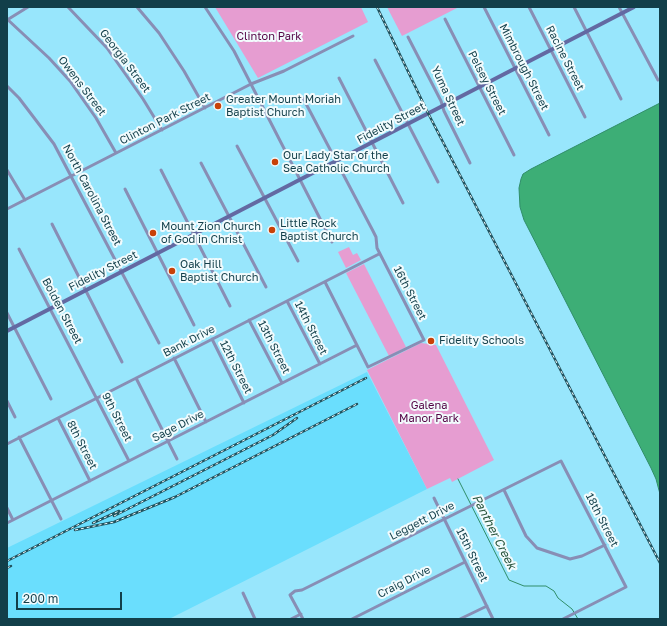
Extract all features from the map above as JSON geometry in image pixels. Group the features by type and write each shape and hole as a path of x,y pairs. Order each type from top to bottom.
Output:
{"main road":[{"name":"Fidelity Street","path":"7,331 634,7"}],"street":[{"path":"7,19 28,7"},
{"name":"Georgia Street","path":"68,7 107,48 162,130"},
{"path":"137,7 154,28 184,71 205,108"},
{"path":"205,7 234,51 332,242"},
{"name":"Mimbrough Street","path":"484,7 549,135"},
{"name":"Racine Street","path":"529,7 585,117"},
{"path":"574,7 621,99"},
{"path":"619,7 658,80"},
{"name":"Owens Street","path":"7,19 49,58 70,81 96,118 116,153"},
{"name":"Pelsey Street","path":"445,19 514,155"},
{"name":"Clinton Park Street","path":"7,209 251,84 284,71 353,36"},
{"name":"Yuma Street","path":"408,37 443,105 470,164"},
{"path":"375,60 438,182"},
{"path":"339,78 403,203"},
{"name":"North Carolina Street","path":"7,86 20,98 54,144 159,343"},
{"name":"16th Street","path":"303,98 373,231 379,254 424,340 368,367 357,345"},
{"path":"238,146 298,261"},
{"path":"201,163 266,287"},
{"path":"7,170 25,200"},
{"path":"161,170 230,306"},
{"path":"125,189 194,325"},
{"path":"52,224 122,362"},
{"name":"Bolden Street","path":"19,249 89,382"},
{"name":"Bank Drive","path":"7,444 379,254"},
{"path":"325,282 357,345"},
{"name":"14th Street","path":"287,301 320,364"},
{"path":"7,314 51,399"},
{"name":"13th Street","path":"250,320 282,383"},
{"name":"12th Street","path":"212,339 244,403"},
{"name":"Sage Drive","path":"7,524 357,345"},
{"path":"174,358 206,422"},
{"path":"136,378 177,459"},
{"name":"9th Street","path":"89,382 129,461"},
{"path":"7,401 15,417"},
{"name":"8th Street","path":"58,418 90,481"},
{"path":"19,437 61,519"},
{"name":"Leggett Drive","path":"301,614 290,595 295,591 302,590 561,461"},
{"name":"18th Street","path":"561,461 626,587 563,619"},
{"path":"504,490 526,536 537,548 570,559 582,556 605,545"},
{"name":"15th Street","path":"434,498 493,619"},
{"path":"7,508 13,520"},
{"name":"Craig Drive","path":"352,619 465,562"},
{"path":"243,594 256,619"},
{"path":"460,619 487,606"},
{"path":"291,619 301,614 303,619"}],"shaded area":[{"path":"660,103 660,494 651,468 524,220 520,207 519,188 523,174 531,169"},
{"path":"367,372 427,489 169,619 7,619 7,548"}],"green space":[{"name":"Clinton Park","path":"215,7 361,7 368,22 258,78"},
{"path":"387,7 459,7 402,36"},
{"path":"349,247 353,255 357,253 361,260 346,268 338,252"},
{"path":"364,264 406,347 389,356 346,273"},
{"name":"Galena Manor Park","path":"421,343 436,345 494,460 452,482 450,478 427,489 367,370"}],"waterway":[{"name":"Panther Creek","path":"458,479 509,580 524,586 546,586 554,591 558,598 572,609 578,619"}],"railway":[{"path":"377,7 428,113 660,563"},
{"path":"7,561 366,378"},
{"path":"75,530 114,522 175,497 357,404"},
{"path":"114,516 273,435 297,418"},
{"path":"93,523 119,511"},
{"path":"7,568 11,566"}],"place":[{"name":"Greater Mount Moriah Baptist Church","path":"218,106"},
{"name":"Our Lady Star of the Sea Catholic Church","path":"275,162"},
{"name":"Little Rock Baptist Church","path":"272,230"},
{"name":"Mount Zion Church of God in Christ","path":"153,233"},
{"name":"Oak Hill Baptist Church","path":"172,271"},
{"name":"Fidelity Schools","path":"431,341"}]}
